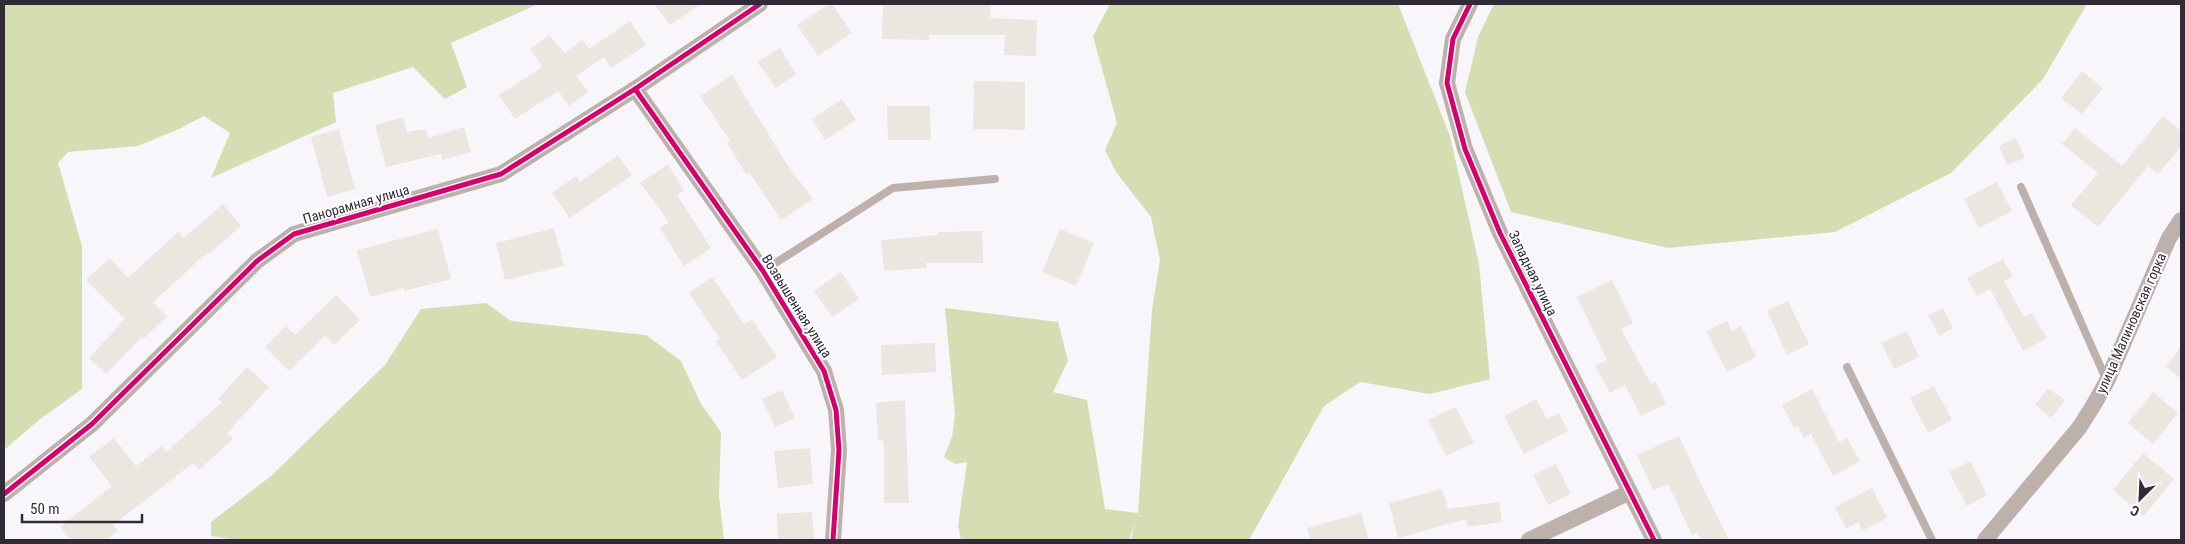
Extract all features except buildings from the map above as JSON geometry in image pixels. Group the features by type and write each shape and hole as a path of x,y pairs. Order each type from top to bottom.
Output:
{"street":[{"name":"Панорамная улица","path":"4,494 92,424 257,261 294,234 501,174 635,89 760,4"},
{"name":"Западная улица","path":"1470,4 1453,39 1447,83 1465,149 1500,233 1654,540"},
{"name":"Возвышенная улица","path":"635,89 763,271 824,371 836,410 839,450 833,540"},
{"name":"улица Малиновская горка","path":"1985,540 2079,428 2107,381 2160,259 2181,220"},
{"path":"1529,540 1630,492"}],"lane":[{"path":"763,271 893,188 995,179"},
{"path":"2021,187 2107,381"},
{"path":"1847,367 1932,540"}],"green space":[{"path":"4,4 538,4 451,43 467,87 445,99 413,67 333,93 336,122 211,178 230,133 204,116 138,146 68,152 58,163 82,246 82,389 39,420 4,450"},
{"path":"1110,4 1398,4 1450,136 1479,264 1490,379 1430,394 1360,382 1324,406 1249,540 1131,540 1135,523 1129,540 961,540 958,526 967,462 955,464 944,457 952,437 955,415 945,308 1058,322 1068,361 1053,392 1087,400 1105,509 1138,513 1152,310 1160,260 1151,217 1116,172 1105,150 1117,123 1093,36"},
{"path":"1494,4 2087,4 2043,79 1951,173 1835,232 1668,248 1511,212 1465,92 1478,37"},
{"path":"486,303 511,321 646,335 681,361 701,404 721,432 719,496 724,540 235,540 211,536 211,522 271,476 385,365 421,309"}],"cycle path":[{"path":"4,494 92,424 257,261 294,234 501,174 635,89 760,4"},
{"path":"1470,4 1453,39 1447,83 1465,149 1500,233 1654,540"},
{"path":"635,89 763,271 824,371 836,410 839,450 833,540"}]}
